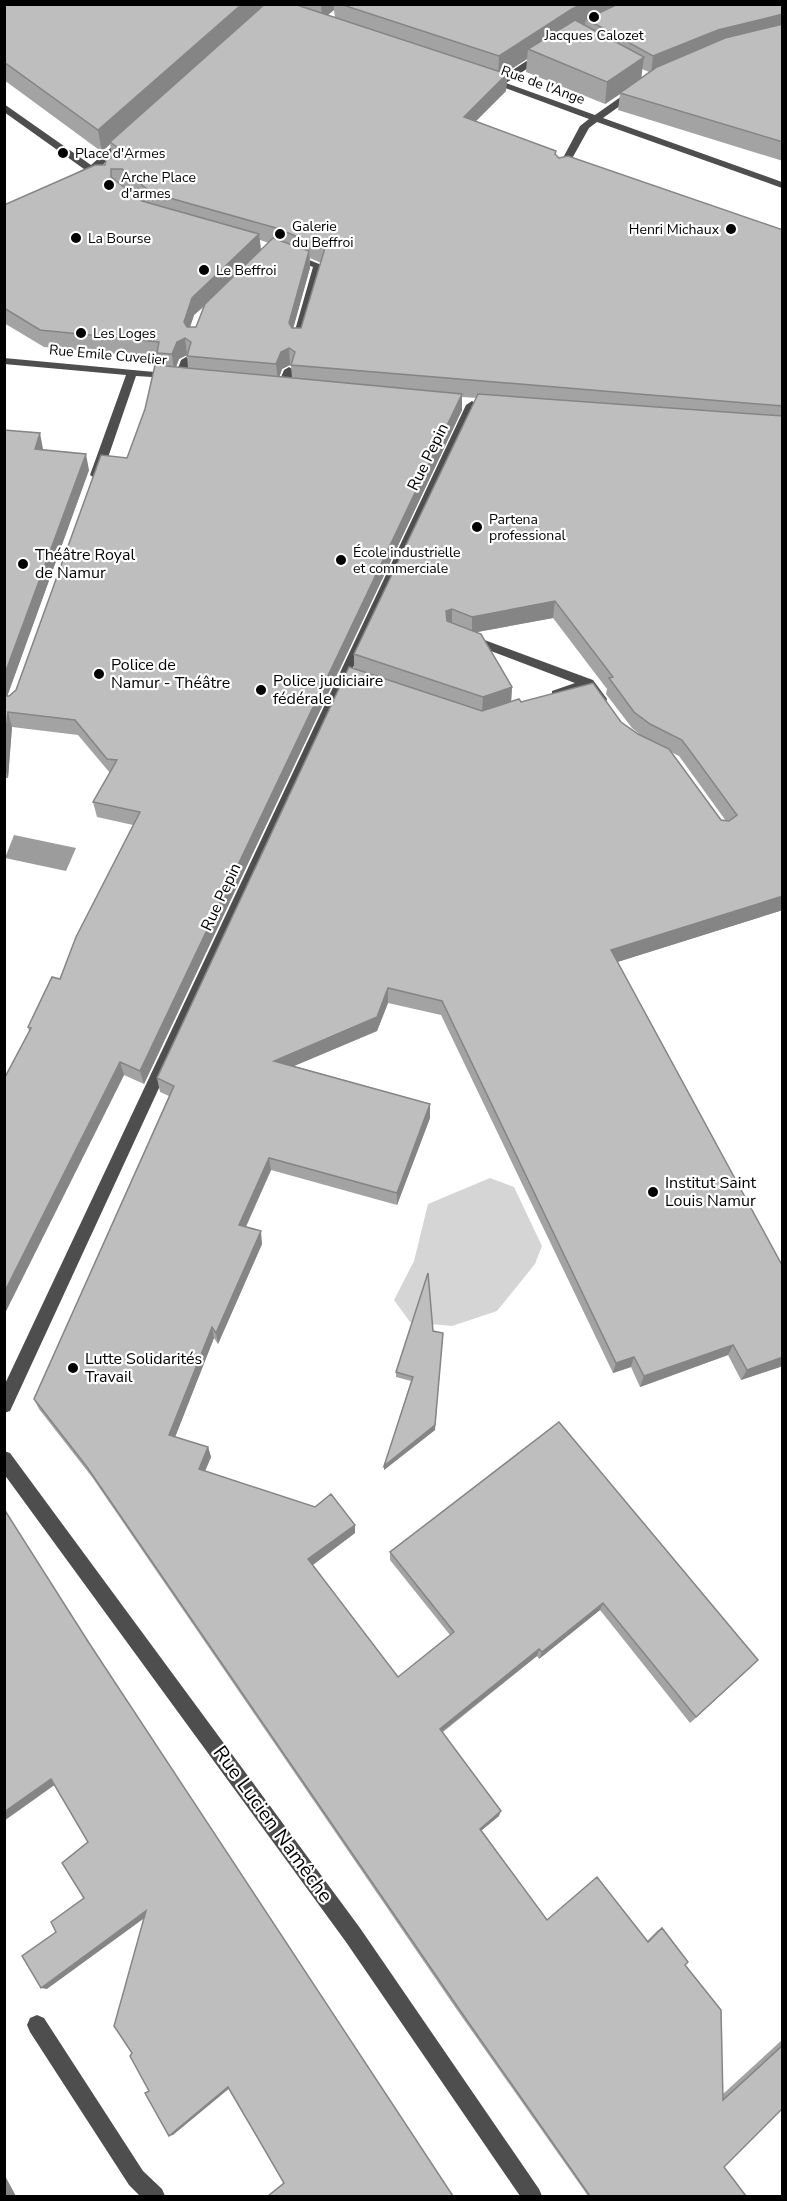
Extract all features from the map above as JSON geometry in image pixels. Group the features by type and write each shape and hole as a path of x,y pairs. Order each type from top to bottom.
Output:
{"street":[{"path":"503,94 499,83 554,48"},
{"name":"Rue de l'Ange","path":"478,76 783,185"},
{"path":"561,171 585,126 642,86"},
{"path":"4,107 103,179"},
{"path":"70,179 91,170 131,134"},
{"path":"282,253 319,266 297,341"},
{"name":"Rue Emile Cuvelier","path":"4,361 186,377 186,360"},
{"path":"283,387 289,370"},
{"path":"92,484 132,373"},
{"name":"Rue Pepin","path":"4,1405 349,676 472,405"},
{"path":"461,636 589,683 607,708"},
{"path":"546,698 589,683"},
{"name":"Rue Lucien Namêche","path":"4,1459 353,1935 532,2196"},
{"path":"37,2025 136,2178 155,2196"}],"shaded area":[{"path":"14,835 76,848 66,871 5,858"},
{"path":"490,1178 514,1187 542,1246 535,1264 497,1311 452,1326 410,1322 394,1300 414,1261 428,1204"}],"building":[{"path":"4,4 242,4 98,130 4,62"},
{"path":"265,4 294,4 507,74 464,117 556,151 555,154 559,158 568,156 783,230 783,406 291,365 295,352 289,348 281,352 276,364 187,356 191,342 185,338 177,342 172,354 157,353 159,342 40,330 4,308 4,205 95,165 105,165 106,160 124,152 110,142","holes":["111,169 122,169 152,193 276,228 325,248 301,328 292,328 289,323 309,251 273,238 205,304 196,327 187,327 184,322 192,298 259,234 142,201 111,177"]},
{"path":"340,4 582,4 499,56"},
{"path":"618,4 783,4 783,14 718,30 653,56 586,19"},
{"path":"575,20 644,57 607,82 528,49"},
{"path":"783,24 783,142 620,93 657,67 725,38"},
{"path":"155,365 462,394 140,1071 120,1062 4,1293 4,1079 31,1028 28,1027 52,977 60,979 76,937 140,812 93,802 117,760 107,759 75,720 8,712 4,750 4,696 9,696 16,690 101,455 127,458 145,409"},
{"path":"478,394 783,416 783,896 611,950 783,1267 783,1357 747,1370 733,1345 644,1376 634,1357 616,1363 442,1001 388,988 377,1017 274,1061 430,1104 397,1193 269,1158 239,1225 261,1231 216,1333 212,1327 169,1435 208,1447 199,1469 315,1507 331,1494 355,1525 308,1559 398,1677 454,1632 390,1552 559,1422 758,1660 696,1717 603,1603 542,1652 539,1649 440,1729 501,1811 480,1829 547,1920 597,1877 648,1942 662,1928 688,1962 685,1965 721,2010 723,2100 783,2045 783,2108 724,2167 746,2196 590,2196 87,1467 34,1399 174,1086 157,1078 349,667 482,711 519,699 521,702 593,683 621,722 638,734 669,749 721,820 729,821 737,815 682,740 650,724 634,712 609,678 613,677 555,601 472,617 452,609 446,611 447,621 481,634 512,687 483,697 354,654"},
{"name":"Théâtre Royal de Namur","path":"4,430 40,433 35,449 86,454 4,676"},
{"path":"428,1273 433,1331 443,1333 435,1425 384,1466 413,1377 396,1372"},
{"path":"4,1509 89,1643 453,2196 268,2196 284,2183 228,2087 169,2136 145,2093 149,2091 130,2056 132,2053 114,2026 146,1911 41,1988 22,1956 56,1932 51,1922 84,1898 62,1863 88,1842 51,1779 4,1812"}],"place":[{"name":"Jacques Calozet","path":"594,17"},
{"name":"Place d'Armes","path":"63,153"},
{"name":"Arche Place d'armes","path":"109,185"},
{"name":"Henri Michaux","path":"731,229"},
{"name":"Galerie du Beffroi","path":"280,234"},
{"name":"La Bourse","path":"76,238"},
{"name":"Le Beffroi","path":"204,270"},
{"name":"Les Loges","path":"81,333"},
{"name":"Partena professional","path":"477,527"},
{"name":"École industrielle et commerciale","path":"341,560"},
{"name":"Théâtre Royal de Namur","path":"23,564"},
{"name":"Police de Namur - Théâtre","path":"99,674"},
{"name":"Police judiciaire fédérale","path":"261,690"},
{"name":"Institut Saint Louis Namur","path":"653,1192"},
{"name":"Lutte Solidarités Travail","path":"73,1368"}]}
